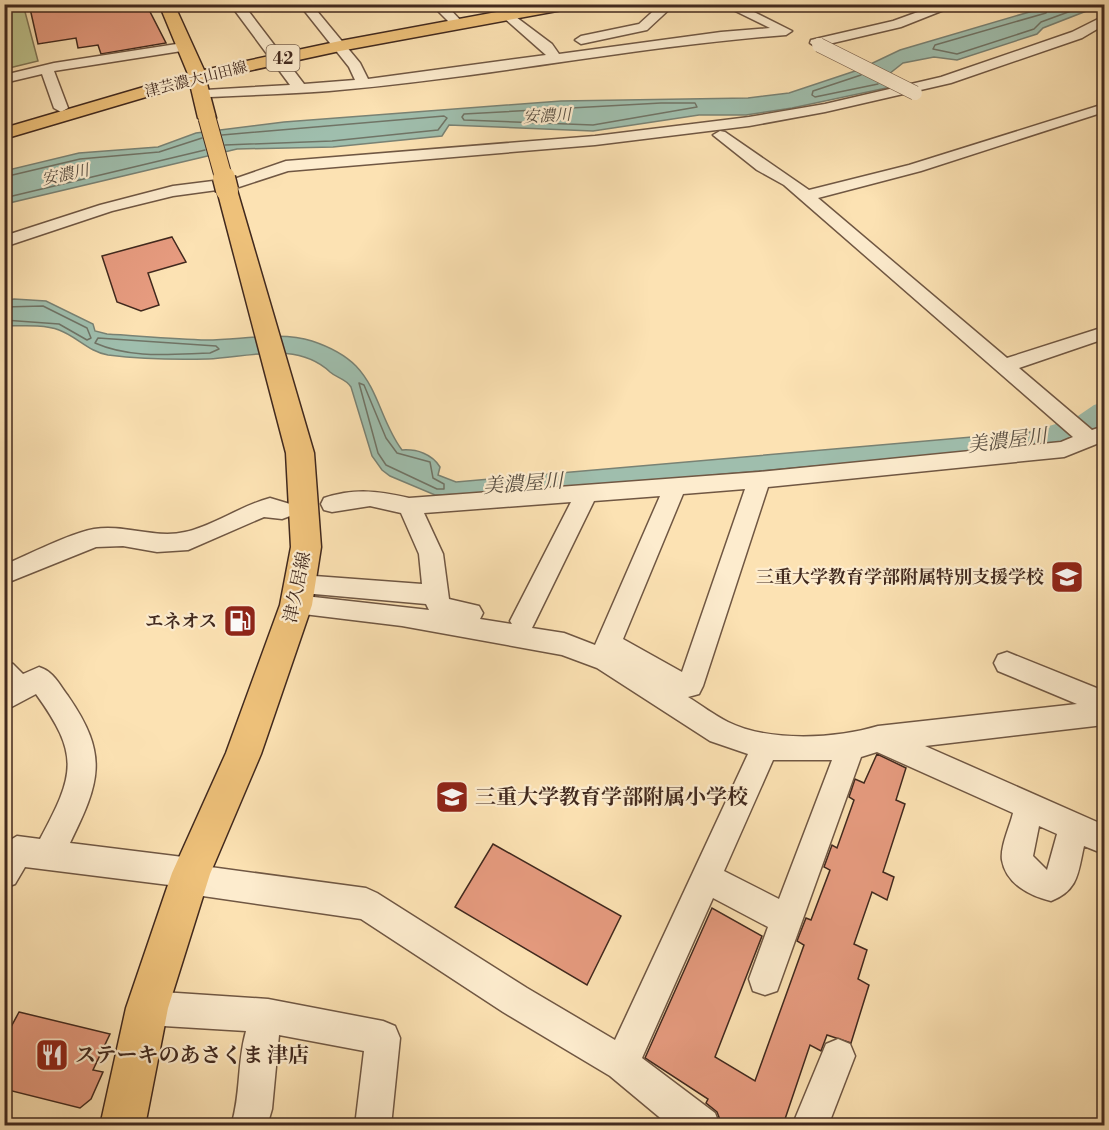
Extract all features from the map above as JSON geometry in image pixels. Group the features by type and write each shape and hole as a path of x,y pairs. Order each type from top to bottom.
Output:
{"main road":[{"name":"津久居線","path":"122,1125 147,1008 190,876 243,754 299,595 306,548 300,453 195,74 166,4"},
{"name":"津芸濃大山田線","path":"4,126 61,108 195,74 531,4"},
{"name":"津芸濃大山田線","path":"455,21 508,15 568,4"},
{"name":"津芸濃大山田線","path":"4,134 195,74"}],"street":[{"path":"4,7 20,4"},
{"path":"236,4 298,86"},
{"path":"307,7 336,4"},
{"path":"437,4 455,21"},
{"path":"551,52 643,27 669,4"},
{"path":"727,4 915,93"},
{"path":"210,93 363,82 551,52 721,36 805,39 897,24 953,4"},
{"path":"307,7 337,44 363,82"},
{"path":"508,15 551,52"},
{"path":"4,242 106,208 173,191 239,182 286,166 636,138 748,122 901,93 1077,34 1104,20"},
{"path":"228,191 288,178 336,171 627,147 720,135 827,115 970,80 1065,43 1094,39"},
{"path":"4,79 47,69 183,47"},
{"path":"47,69 61,108"},
{"path":"806,196 915,168 1104,108"},
{"path":"720,135 806,196 1061,416 1097,436"},
{"path":"1003,366 1104,333"},
{"path":"332,504 370,498 409,506 759,480 1064,449 1097,436"},
{"path":"409,506 431,554 435,594 440,608 563,629 609,643 682,685 690,686 759,480"},
{"path":"609,643 675,487"},
{"path":"523,621 586,494"},
{"path":"4,575 94,538 123,537 157,543 188,541 258,510 270,507 282,510"},
{"path":"299,595 435,594"},
{"path":"299,595 564,644 606,660 720,732 765,747 865,743 1104,713"},
{"path":"1006,663 1104,703"},
{"path":"10,687 39,678 57,701 81,751 83,768 77,787 62,828 48,854"},
{"path":"865,743 1029,806 1104,840"},
{"path":"765,979 787,920 865,743"},
{"path":"622,1064 765,747"},
{"path":"1029,806 1017,859 1025,874 1038,883 1051,886 1061,878 1074,826"},
{"path":"8,858 48,854 366,904 488,983 622,1064 680,1111 702,1125"},
{"path":"706,879 787,920"},
{"path":"147,1008 268,1016 383,1038 373,1125"},
{"path":"249,1125 254,1108 259,1046 268,1016"},
{"path":"810,1125 838,1056"}],"green space":[{"path":"24,8 38,61 5,69 5,11"}],"water":[{"name":"安濃川","path":"1053,5 1102,5 1043,28 1037,34 957,60 934,57 903,63 889,74 891,87 792,108 746,115 699,115 593,131 449,125 442,136 333,147 237,149 5,204 4,171 79,153 158,147 196,133 284,122 561,101 748,98 789,93 858,70 900,50"},
{"path":"14,299 46,301 93,324 95,331 107,334 207,340 287,337 324,345 347,358 364,375 402,450 413,450 428,456 440,467 438,475 456,482 1042,431 1065,424 1078,437 1057,443 1019,448 510,493 435,495 390,476 382,470 372,456 351,387 317,362 288,354 272,353 208,359 108,355 95,351 53,328 5,326 4,301"}],"building":[{"path":"29,4 146,4 166,43 101,54 98,45 78,48 76,38 38,44"},
{"path":"172,237 186,262 148,273 159,305 141,311 117,302 102,256"},
{"path":"877,754 906,768 896,800 905,804 883,872 894,877 887,900 872,892 854,944 867,950 858,979 869,985 851,1043 827,1035 821,1051 810,1045 783,1125 722,1125 717,1112 706,1103 708,1099 645,1058 712,908 762,936 715,1057 755,1081 804,945 797,941 806,918 811,920 830,870 824,867 832,845 837,848 854,800 849,797 855,779 864,783"},
{"path":"493,844 621,916 587,985 455,907"},
{"name":"ステーキのあさくま 津店","path":"19,1012 110,1034 93,1070 103,1072 91,1099 80,1108 4,1089 4,1040"}],"waterway":[{"name":"美濃屋川","path":"1043,438 1085,425 1104,412"}],"place":[{"name":"三重大学教育学部附属特別支援学校","path":"1067,577"},
{"name":"エネオス","path":"240,621"},
{"name":"三重大学教育学部附属小学校","path":"452,797"},
{"name":"ステーキのあさくま 津店","path":"52,1055"}]}
